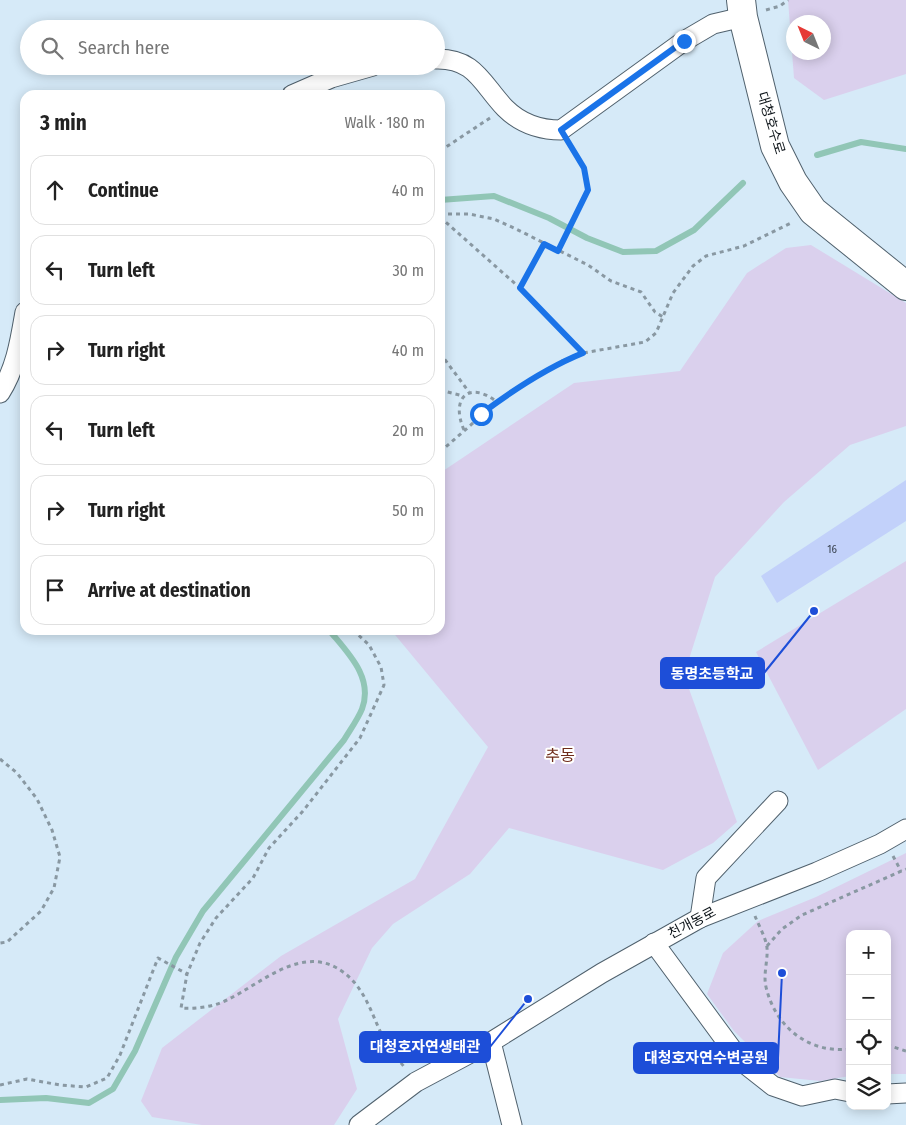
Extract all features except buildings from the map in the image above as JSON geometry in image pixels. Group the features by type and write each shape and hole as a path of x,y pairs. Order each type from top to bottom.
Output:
{"street":[{"path":"445,59 472,68 505,108 524,122 542,130 561,130 684,41 742,8"},
{"name":"대청호수로","path":"742,8 775,146 793,182 813,211 906,286"},
{"path":"303,90 342,75"},
{"path":"0,393 10,377 20,342"},
{"path":"700,918 706,878 778,801"},
{"name":"천개동로","path":"359,1125 416,1082 490,1042 654,943 700,918 816,872 880,844 906,829"},
{"path":"654,943 740,1060 773,1086 802,1096 835,1089 846,1091"},
{"path":"490,1042 512,1125"},
{"path":"891,1094 906,1093"}],"path":[{"path":"445,148 505,108"},
{"path":"558,251 588,190 588,180 584,168 561,130"},
{"path":"445,447 497,402 562,361 583,353 645,342 656,333 673,293 683,277 706,256 744,246 813,211"},
{"path":"445,215 469,214 494,219 588,265 611,281 641,292 655,312 663,317"},
{"path":"445,220 520,288 583,353"},
{"path":"520,288 544,244"},
{"path":"445,360 470,392"},
{"path":"445,391 463,396"},
{"path":"464,430 458,411 459,403 463,396 470,392 480,392 497,402"},
{"path":"358,635 369,645 381,667 384,685 360,738 303,811 268,848 253,878 216,918 200,943 187,974 181,1008 198,1009 228,1000 276,971 302,963 320,961 343,972 356,986 370,1007 386,1044 416,1082"},
{"path":"0,759 17,773 37,800 52,830 60,857 54,888 41,911 7,942 0,943"},
{"path":"767,946 782,929 802,915 906,869"},
{"path":"748,898 767,946 764,976 766,987 772,1006 783,1024 796,1036 816,1047 846,1049"},
{"path":"0,1085 27,1079 60,1085 86,1087 107,1078 120,1055 158,958 187,974"},
{"path":"891,1046 906,1051"}],"shaded area":[{"path":"788,0 906,0 906,74 824,100 794,78 793,60 831,60 831,15 789,15"},
{"path":"811,245 906,303 906,426 850,445 784,502 715,577 684,675 737,822 713,843 663,870 509,828 470,874 393,924 372,948 338,1019 357,1089 334,1125 202,1125 152,1117 141,1101 162,1048 281,956 415,879 488,747 395,635 445,635 445,470 574,383 680,371 747,273 786,248"},
{"path":"906,561 906,709 818,770 756,652"},
{"path":"906,853 906,1074 891,1074 891,930 846,930 846,1077 820,1081 780,1077 734,1031 707,994 723,953 758,921 816,897"}],"waterway":[{"path":"817,155 861,142 906,149"},
{"path":"445,200 494,196 549,218 587,238 623,252 656,251 694,230 743,183"},
{"path":"0,1100 46,1098 89,1103 113,1089 135,1051 176,957 203,911 344,740 362,709 365,697 362,676 351,656 333,635"}],"place":[{"name":"동명초등학교","path":"814,611"},
{"name":"대청호자연수변공원","path":"782,973"},
{"name":"대청호자연생태관","path":"528,999"}],"district":[{"name":"추동","path":"560,755"}],"route":[{"path":"481,414 562,361 583,353 520,288 544,244 558,251 588,190 588,180 584,168 561,130 684,41"}]}
